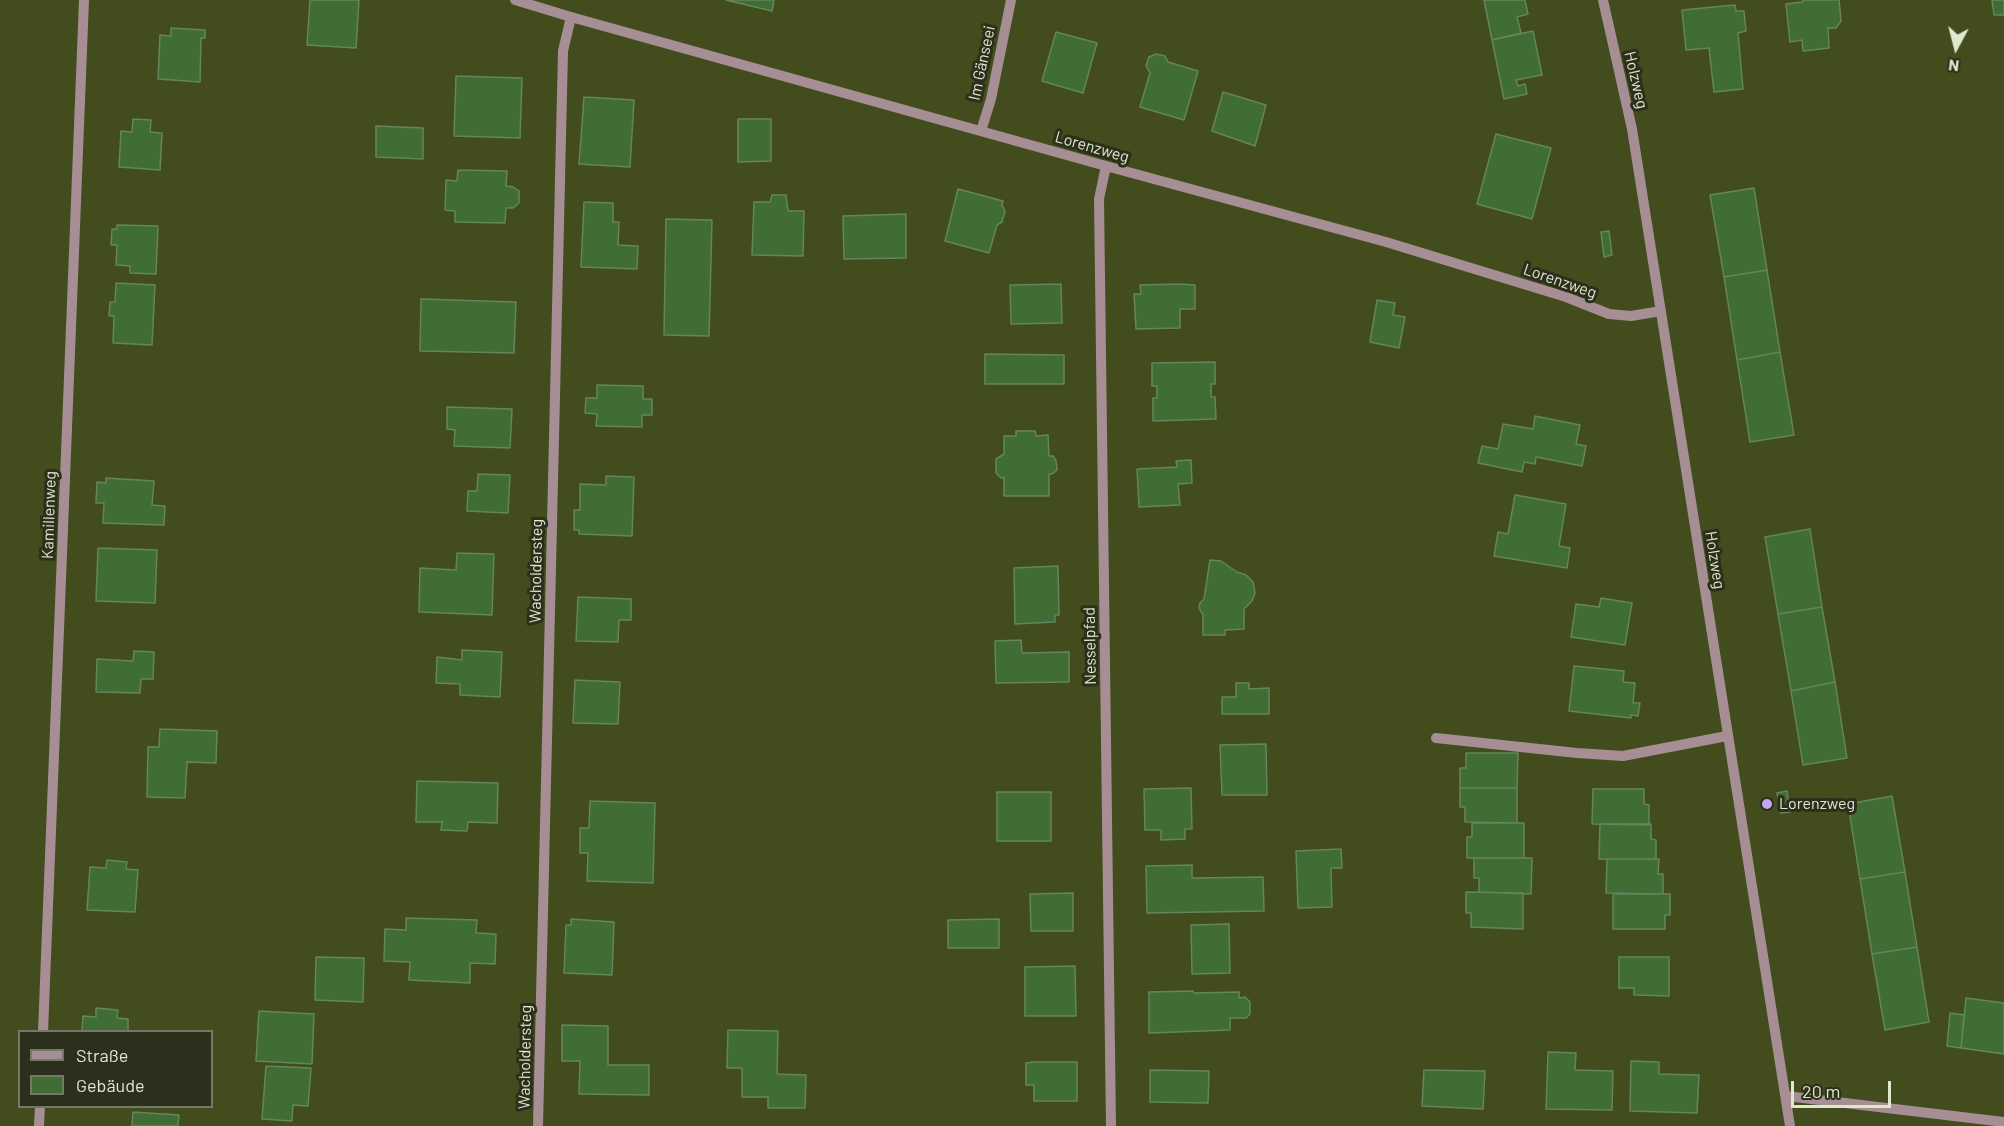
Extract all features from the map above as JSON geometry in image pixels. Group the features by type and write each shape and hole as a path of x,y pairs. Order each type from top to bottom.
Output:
{"street":[{"name":"Kamillenweg","path":"43,1030 84,0"},
{"name":"Lorenzweg","path":"515,0 1386,242 1566,297 1609,314 1631,316 1662,311"},
{"name":"Im Gänseei","path":"981,131 991,99 1011,0"},
{"name":"Holzweg","path":"1603,0 1632,129 1790,1126"},
{"name":"Wacholdersteg","path":"538,1126 562,51 571,17"},
{"name":"Nesselpfad","path":"1106,166 1099,199 1111,1126"},
{"path":"1436,738 1623,756 1727,736"},
{"path":"1786,1096 2004,1122"},
{"path":"39,1126 40,1108"}],"building":[{"path":"310,0 359,0 356,48 307,45"},
{"path":"726,0 774,0 772,11"},
{"path":"1484,0 1525,0 1528,14 1517,17 1521,33 1492,40"},
{"path":"1803,0 1839,0 1841,21 1836,28 1828,28 1829,48 1803,51 1802,40 1790,42 1786,4 1803,2"},
{"path":"1992,0 2004,0 2004,15 1994,15"},
{"path":"1735,5 1736,11 1744,11 1746,31 1738,33 1743,89 1714,92 1709,48 1686,50 1682,10"},
{"path":"171,28 205,30 205,38 201,38 200,82 158,79 160,35 171,36"},
{"path":"1533,31 1542,75 1516,80 1518,86 1525,84 1527,94 1504,99 1492,40"},
{"path":"1056,32 1097,43 1083,93 1042,81"},
{"path":"1156,54 1165,56 1168,62 1198,71 1184,120 1140,107 1150,73 1146,66 1149,57"},
{"path":"456,76 522,78 520,138 454,136"},
{"path":"1223,92 1266,105 1255,146 1212,131"},
{"path":"584,97 634,100 630,167 579,164"},
{"path":"133,119 151,120 150,132 162,133 160,170 119,167 121,131 132,132"},
{"path":"738,119 771,119 771,161 738,162"},
{"path":"376,126 423,128 423,159 376,157"},
{"path":"1496,134 1551,148 1532,219 1477,204"},
{"path":"458,170 507,171 506,186 519,191 519,203 513,208 506,208 505,223 455,222 455,211 445,210 446,180 457,181"},
{"path":"1754,188 1767,270 1724,277 1710,195"},
{"path":"958,189 1003,201 1005,211 1002,222 997,225 989,253 945,241"},
{"path":"772,195 786,195 788,211 804,211 803,256 752,255 754,202 770,202"},
{"path":"584,202 613,203 613,222 619,222 618,245 638,246 637,269 581,267"},
{"path":"906,214 906,258 844,259 843,216"},
{"path":"666,219 712,220 709,336 664,335"},
{"path":"117,225 158,226 156,274 130,273 130,266 116,265 117,245 111,245 112,229 117,229"},
{"path":"1609,231 1612,255 1604,257 1601,232"},
{"path":"1767,270 1780,352 1737,360 1724,277"},
{"path":"116,283 155,285 152,345 113,343 114,316 109,316 110,302 115,302"},
{"path":"1061,284 1062,323 1011,324 1010,285"},
{"path":"1140,285 1195,285 1195,309 1180,309 1180,328 1136,329 1134,294 1141,294"},
{"path":"421,299 516,302 514,353 420,351"},
{"path":"1377,300 1395,303 1393,315 1405,317 1399,348 1370,342"},
{"path":"1780,352 1794,435 1750,442 1737,360"},
{"path":"985,354 1064,355 1064,384 985,384"},
{"path":"1215,362 1215,384 1211,384 1211,397 1215,397 1216,419 1153,421 1153,398 1157,398 1157,386 1152,386 1152,363"},
{"path":"597,385 643,386 643,399 652,399 652,415 642,415 642,427 596,426 597,414 585,413 586,398 597,398"},
{"path":"447,407 512,409 510,448 454,446 455,430 447,429"},
{"path":"1535,416 1580,425 1576,444 1586,446 1582,466 1536,457 1535,464 1524,462 1522,472 1478,463 1482,446 1498,449 1503,424 1533,429"},
{"path":"1016,431 1035,431 1036,436 1048,435 1049,456 1053,456 1056,461 1057,470 1049,474 1049,496 1004,496 1004,478 996,473 996,459 1004,454 1004,436 1016,436"},
{"path":"1191,460 1192,483 1178,484 1180,505 1139,507 1137,469 1177,467 1176,461"},
{"path":"478,474 510,475 508,513 467,511 468,491 477,491"},
{"path":"606,476 634,477 632,536 579,534 579,530 574,530 574,510 580,510 580,484 606,485"},
{"path":"106,478 154,481 152,505 165,506 164,525 103,523 104,503 96,503 97,482 106,483"},
{"path":"1515,495 1566,504 1559,546 1570,548 1567,568 1494,556 1498,532 1508,534"},
{"path":"1810,529 1822,607 1778,614 1765,537"},
{"path":"98,548 157,550 155,603 96,601"},
{"path":"457,553 494,554 492,615 419,612 420,568 456,570"},
{"path":"1210,560 1221,561 1246,575 1253,582 1255,593 1252,601 1244,609 1244,629 1225,630 1225,635 1203,635 1203,615 1199,608 1204,599"},
{"path":"1058,566 1059,615 1055,615 1055,622 1015,624 1014,568"},
{"path":"578,597 631,599 631,620 619,620 618,642 576,641"},
{"path":"1601,598 1632,603 1625,645 1571,637 1576,604 1599,607"},
{"path":"1822,607 1835,682 1791,691 1778,614"},
{"path":"1021,640 1022,653 1069,652 1069,682 996,683 995,641"},
{"path":"462,650 502,652 500,697 460,695 460,684 436,683 437,657 462,660"},
{"path":"134,651 154,652 153,679 141,679 140,693 96,692 97,659 133,661"},
{"path":"1574,666 1624,671 1623,682 1635,683 1633,703 1640,703 1638,716 1631,715 1631,718 1569,711"},
{"path":"575,680 620,682 618,724 573,723"},
{"path":"1835,682 1847,758 1803,765 1791,691"},
{"path":"1236,683 1249,683 1249,689 1269,688 1269,714 1222,714 1222,697 1236,697"},
{"path":"160,729 217,731 216,763 187,762 185,798 147,797 148,747 159,747"},
{"path":"1266,744 1267,795 1222,795 1220,745"},
{"path":"1466,753 1518,753 1517,788 1460,788 1460,768 1466,768"},
{"path":"417,781 498,783 497,823 468,822 467,831 441,830 442,822 416,822"},
{"path":"1191,788 1192,829 1185,829 1185,839 1161,840 1161,830 1145,830 1144,789"},
{"path":"1460,788 1517,788 1517,823 1465,822 1465,807 1460,807"},
{"path":"1593,789 1644,789 1644,804 1649,805 1649,825 1592,824"},
{"path":"1787,791 1790,812 1781,813 1777,793"},
{"path":"997,792 1051,792 1051,841 997,841"},
{"path":"1892,796 1905,872 1860,879 1848,804"},
{"path":"590,801 655,803 653,883 587,881 588,853 580,853 580,828 589,828"},
{"path":"1472,823 1524,823 1524,858 1467,858 1467,837 1472,837"},
{"path":"1600,824 1651,824 1651,839 1656,840 1656,859 1599,859"},
{"path":"1341,849 1342,868 1331,868 1332,907 1298,908 1296,851"},
{"path":"1474,858 1532,858 1531,894 1479,892 1479,878 1474,878"},
{"path":"1607,859 1659,859 1658,874 1663,874 1663,894 1606,893"},
{"path":"107,860 127,862 126,869 138,870 135,912 87,910 90,867 106,868"},
{"path":"1192,865 1192,878 1263,877 1264,911 1147,913 1146,866"},
{"path":"1905,872 1917,947 1872,954 1860,879"},
{"path":"1466,892 1523,893 1523,929 1471,927 1471,913 1466,913"},
{"path":"1073,893 1073,931 1031,931 1030,894"},
{"path":"1613,894 1670,894 1670,915 1665,915 1665,929 1613,929"},
{"path":"406,918 477,920 476,933 496,934 495,964 470,963 470,983 409,980 410,962 384,961 385,929 406,930"},
{"path":"571,919 614,922 612,975 564,973 566,925 571,925"},
{"path":"999,919 999,948 948,948 948,920"},
{"path":"1229,924 1230,973 1192,974 1191,925"},
{"path":"1917,947 1929,1022 1885,1030 1872,954"},
{"path":"316,957 364,958 363,1002 315,1000"},
{"path":"1619,957 1669,957 1669,996 1634,995 1634,988 1619,988"},
{"path":"1075,966 1076,1016 1025,1016 1025,967"},
{"path":"1193,991 1194,993 1239,992 1239,998 1245,997 1250,1002 1250,1014 1246,1018 1230,1018 1230,1030 1149,1033 1149,992"},
{"path":"1966,998 2004,1003 2004,1054 1961,1048"},
{"path":"96,1008 118,1010 117,1018 128,1019 128,1030 82,1030 83,1016 96,1017"},
{"path":"259,1011 314,1014 312,1064 256,1061"},
{"path":"1950,1013 1964,1015 1961,1048 1947,1046"},
{"path":"562,1025 608,1026 608,1065 649,1065 649,1095 579,1094 580,1061 562,1061"},
{"path":"728,1030 778,1031 777,1074 806,1075 805,1108 768,1108 768,1097 742,1097 742,1068 727,1068"},
{"path":"1548,1052 1576,1053 1575,1070 1613,1071 1612,1110 1546,1109"},
{"path":"1631,1061 1659,1062 1659,1074 1699,1075 1697,1113 1630,1111"},
{"path":"1077,1062 1077,1101 1034,1101 1034,1085 1026,1085 1026,1063"},
{"path":"266,1066 311,1068 308,1106 293,1105 292,1121 262,1119"},
{"path":"1150,1070 1209,1071 1208,1103 1150,1102"},
{"path":"1424,1070 1485,1071 1483,1109 1422,1106"},
{"path":"133,1112 179,1115 178,1126 132,1126"}],"place":[{"name":"Lorenzweg","path":"1767,804"}]}
